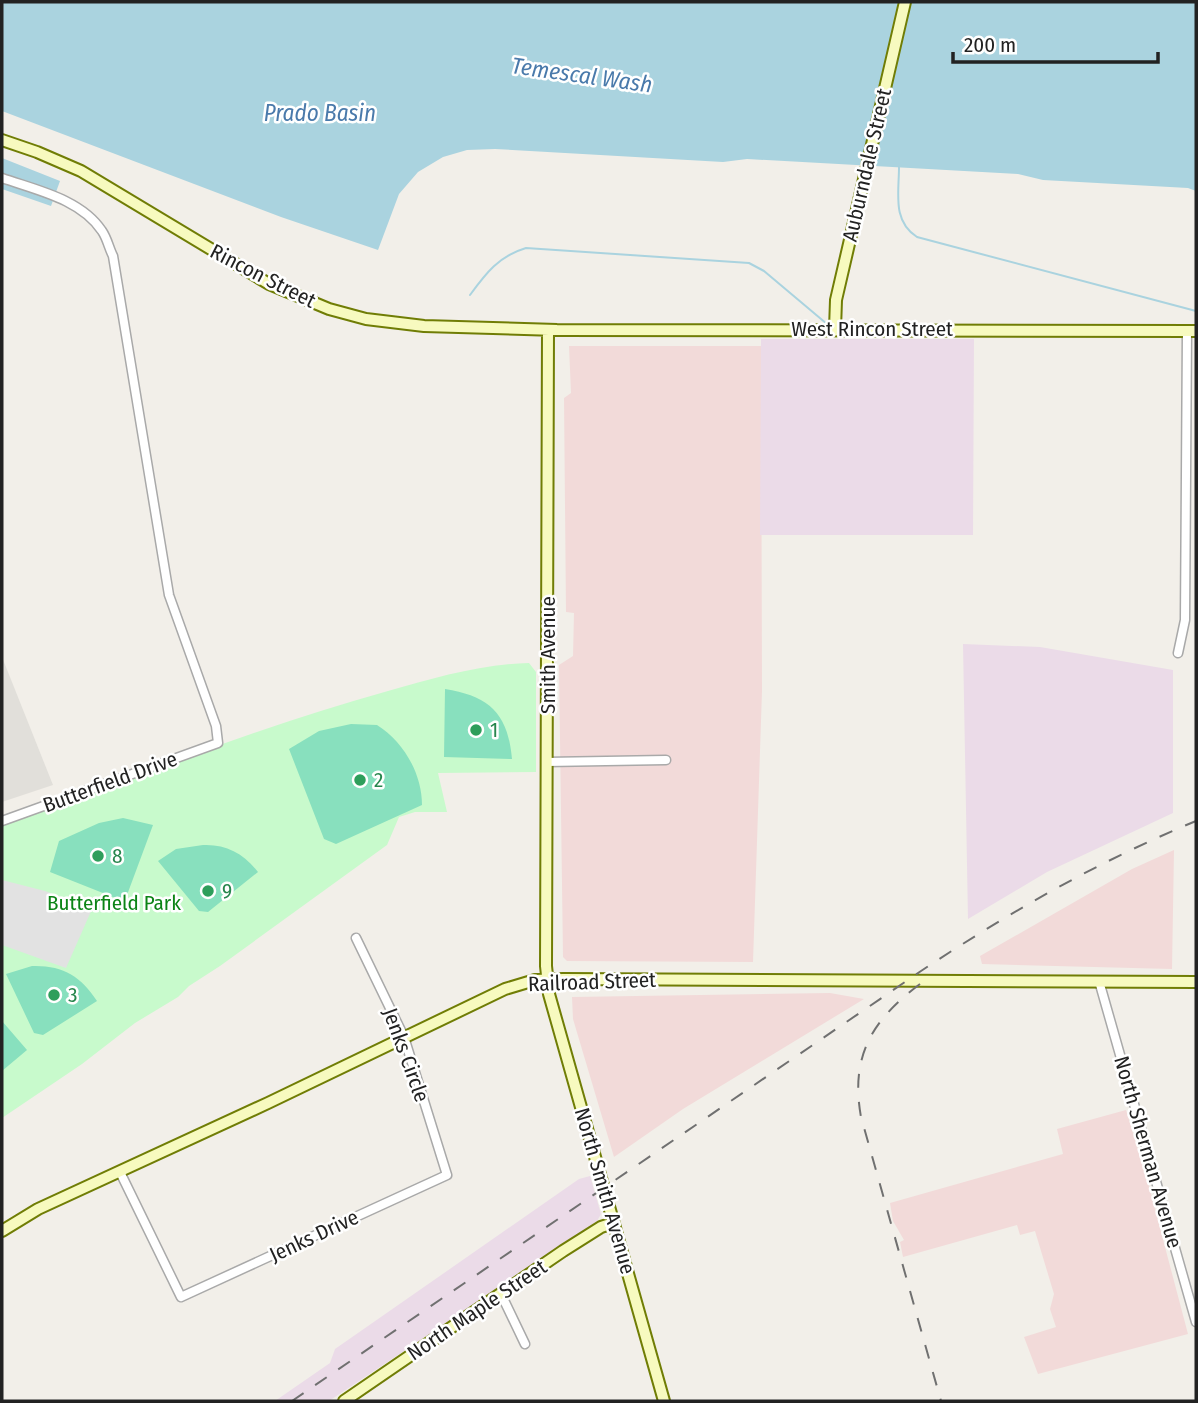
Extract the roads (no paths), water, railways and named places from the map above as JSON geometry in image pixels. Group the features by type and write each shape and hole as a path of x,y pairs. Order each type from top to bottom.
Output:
{"main road":[{"name":"Auburndale Street","path":"835,329 836,300 905,2"},
{"name":"Rincon Street","path":"2,140 81,172 269,284 328,309 366,319 410,325 548,330"},
{"name":"West Rincon Street","path":"548,330 1192,331"},
{"name":"Smith Avenue","path":"548,330 548,980"},
{"name":"Railroad Street","path":"2,1231 38,1209 521,983 548,980 1196,982"},
{"name":"North Smith Avenue","path":"548,980 549,993 664,1401"},
{"name":"North Maple Street","path":"344,1401 601,1227 613,1223"}],"street":[{"name":"Butterfield Drive","path":"2,178 70,203 90,216 103,232 113,256 169,595 216,726 218,743 2,821"},
{"path":"1178,653 1185,620 1192,331"},
{"path":"546,762 666,760"},
{"name":"Jenks Circle","path":"356,938 404,1037 447,1175"},
{"name":"North Sherman Avenue","path":"1100,981 1196,1322"},
{"name":"Jenks Drive","path":"120,1172 181,1297 447,1175"},
{"path":"500,1294 525,1344"}],"water":[{"name":"Prado Basin","path":"2,2 1196,2 1196,191 1188,188 1043,180 1018,174 747,159 723,162 495,149 467,150 443,157 418,172 399,194 378,250 281,217 2,111"},
{"path":"2,158 60,181 51,206 2,189"}],"waterway":[{"path":"899,167 900,215 917,237 1196,311"},
{"path":"470,295 494,266 516,251 526,248 749,263 764,271 827,324"}],"railway":[{"path":"292,1401 954,949 1089,871 1196,821"},
{"path":"920,984 889,1011 868,1041 862,1058 858,1095 861,1117 941,1401"}],"place":[{"name":"1","path":"476,730"},
{"name":"2","path":"360,780"},
{"name":"8","path":"98,856"},
{"name":"9","path":"208,891"},
{"name":"3","path":"54,995"}],"water label":[{"name":"Temescal Wash","path":"582,75"}],"park label":[{"name":"Butterfield Park","path":"114,903"}]}
